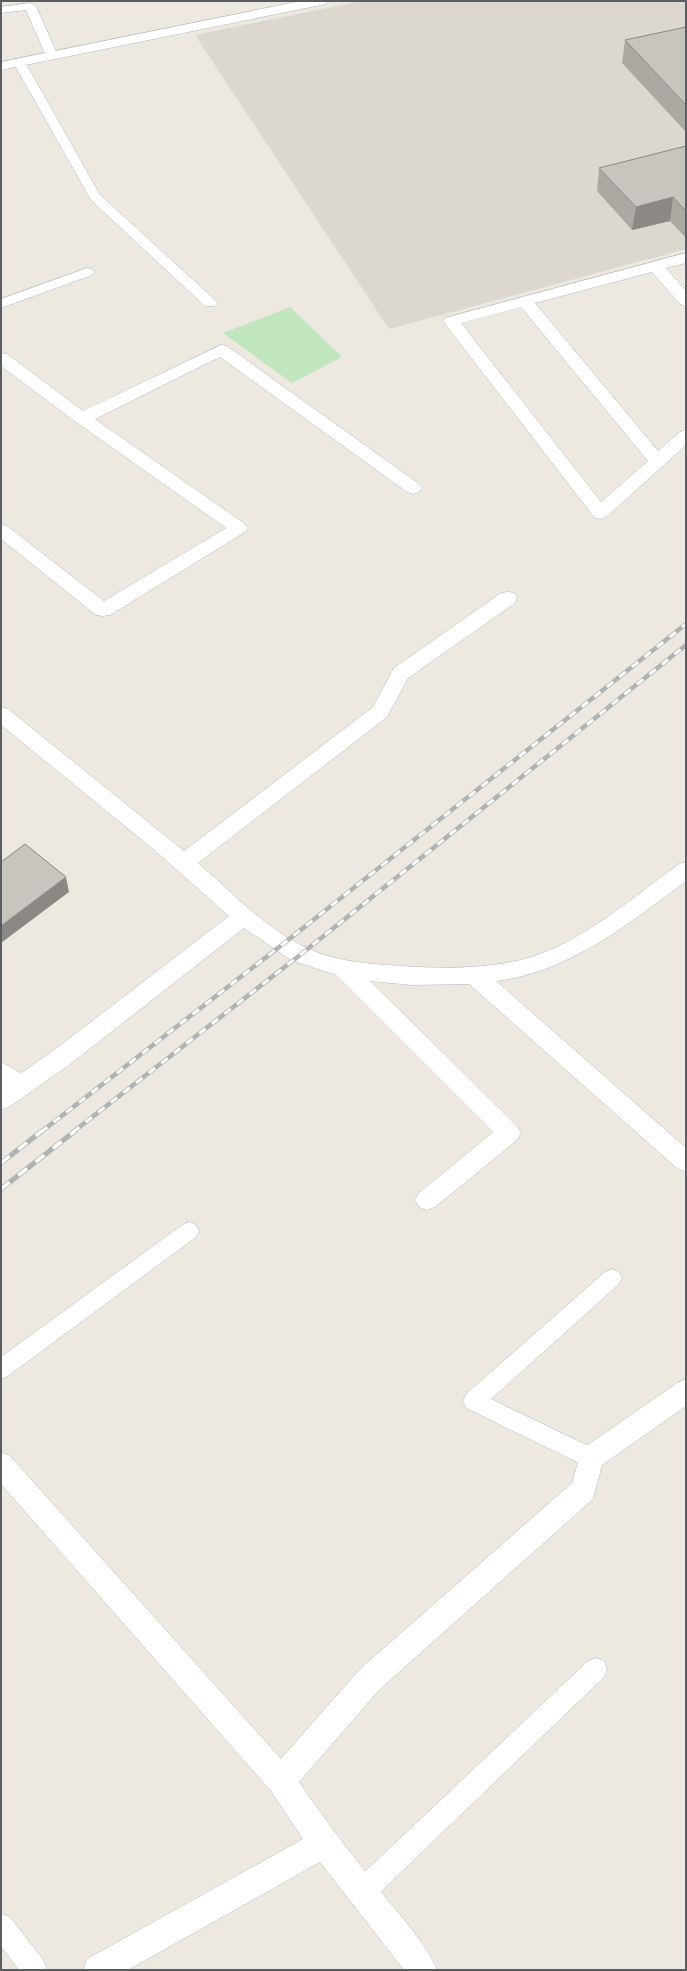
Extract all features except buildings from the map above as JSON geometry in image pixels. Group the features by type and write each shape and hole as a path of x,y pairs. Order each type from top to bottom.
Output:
{"street":[{"path":"1,66 321,1"},
{"path":"686,258 452,321 600,513 686,436"},
{"path":"655,266 686,301"},
{"path":"525,301 658,462"},
{"path":"82,418 221,350 412,488"},
{"path":"1,358 82,418 239,528 103,610 1,530"},
{"path":"184,862 380,712 401,673 508,598"},
{"path":"1,714 184,862 244,916 300,955 344,969 414,977 475,976 528,966 581,944 686,870"},
{"path":"1,1100 61,1058 244,916"},
{"path":"344,969 509,1133 427,1200"},
{"path":"475,976 686,1162"},
{"path":"1,1072 22,1086"},
{"path":"281,1781 370,1679 584,1490 591,1458 686,1391"},
{"path":"1,1465 281,1781 324,1844 363,1891 422,1970"},
{"path":"98,1970 324,1844"}],"lane":[{"path":"1,10 30,6 52,56"},
{"path":"19,62 95,197 210,303"},
{"path":"1,304 87,272"},
{"path":"1,1369 189,1231"},
{"path":"591,1458 473,1401 612,1278"},
{"path":"363,1891 596,1669"},
{"path":"1,1926 35,1970"}],"shaded area":[{"path":"361,1 686,1 686,249 389,329 195,35"}],"green space":[{"path":"290,307 342,357 292,383 223,333"}],"railway":[{"path":"41,1132 283,944 686,624"},
{"path":"73,1132 300,955 686,645"},
{"path":"1,1163 42,1131"},
{"path":"1,1189 75,1131"}]}
